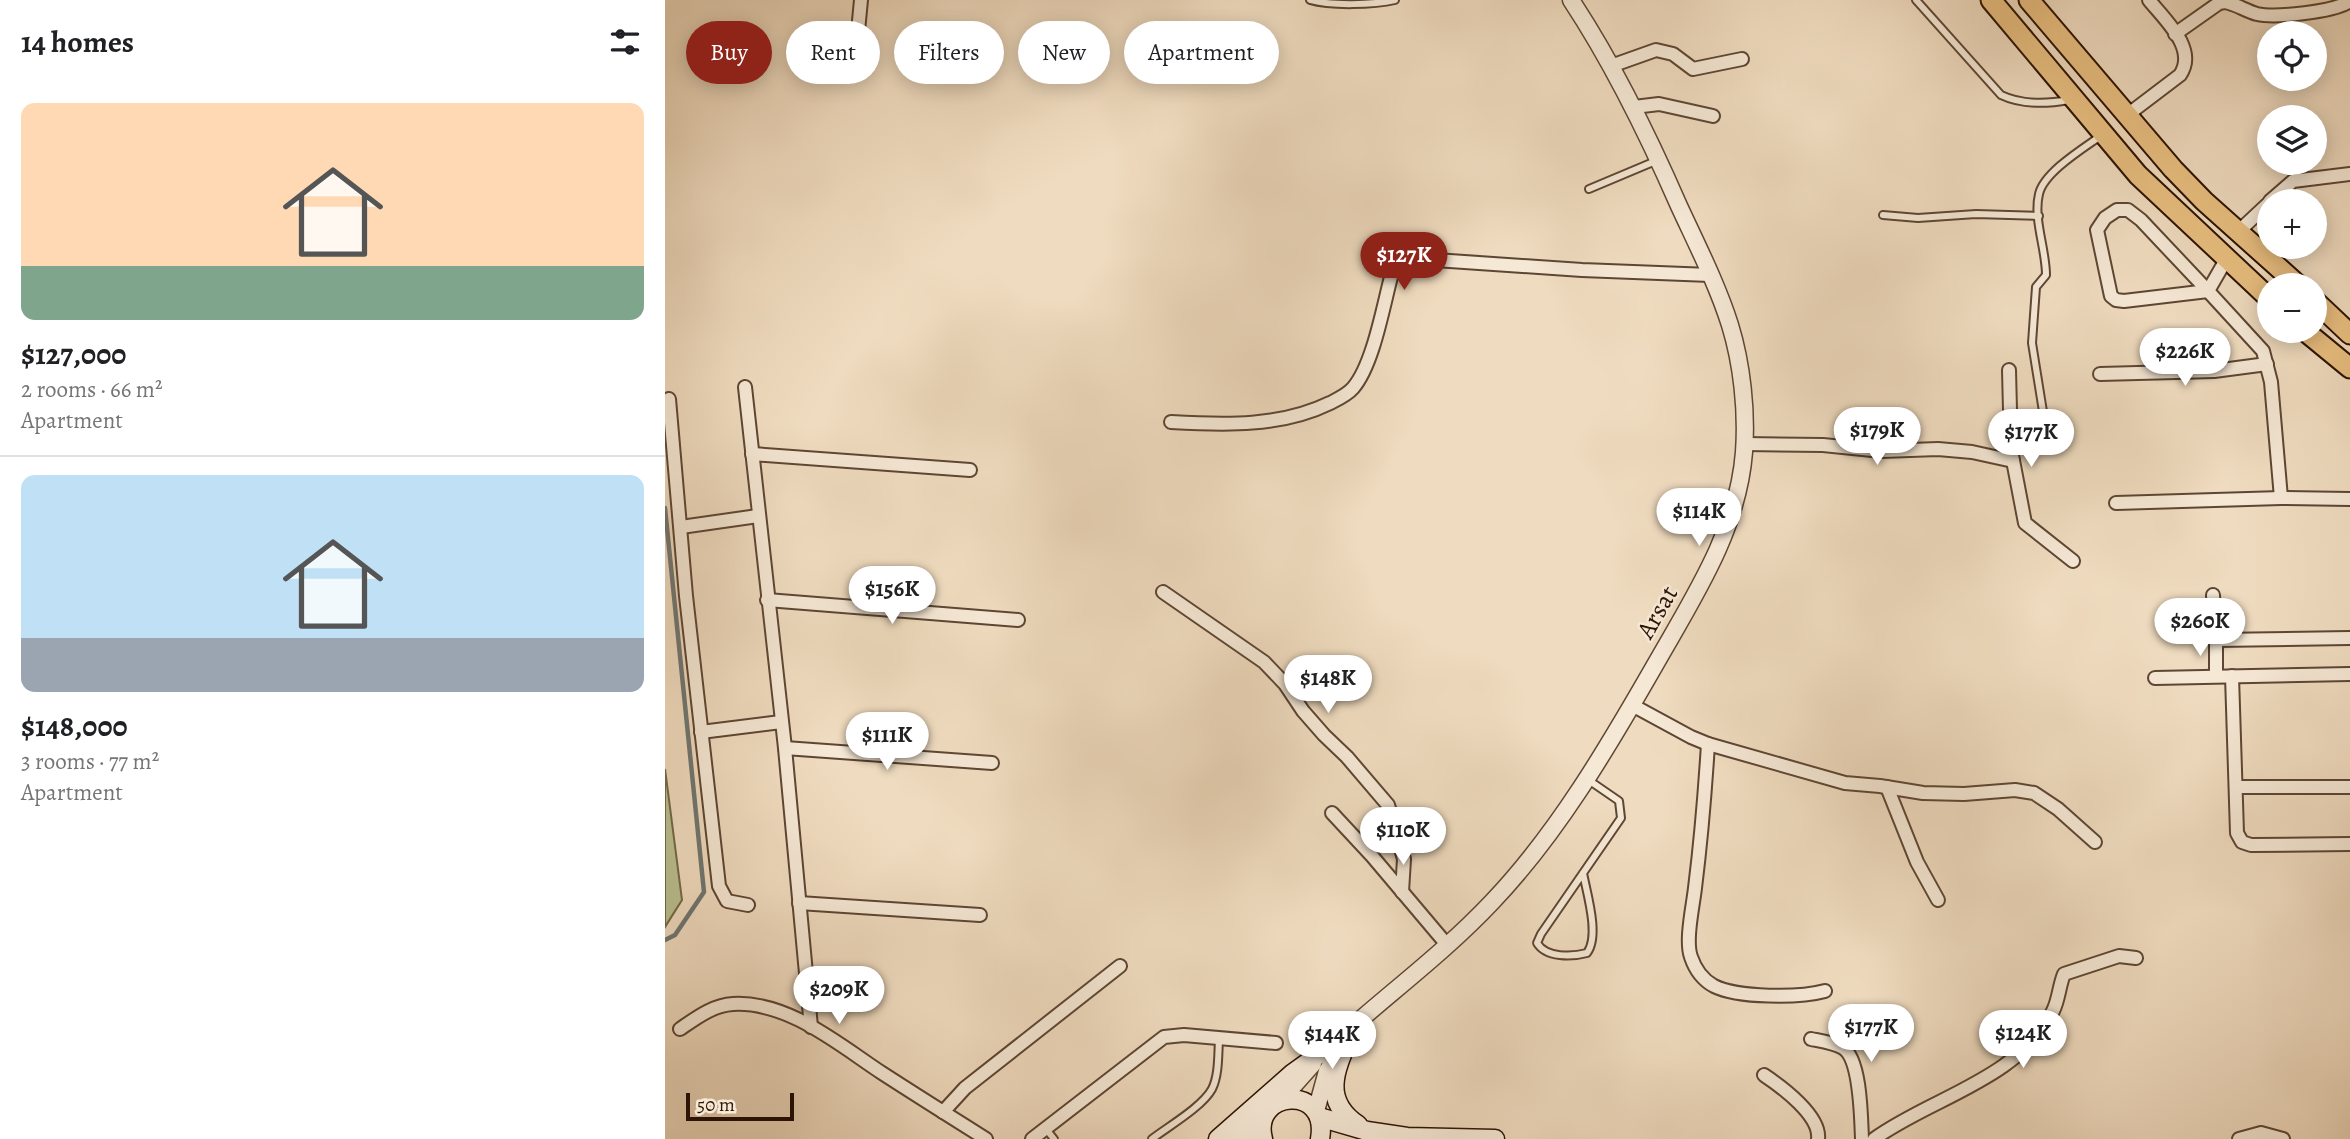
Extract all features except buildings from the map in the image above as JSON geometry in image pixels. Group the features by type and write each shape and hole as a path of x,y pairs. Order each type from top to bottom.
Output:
{"main road":[{"path":"1991,0 2138,174 2257,287"},
{"path":"2029,0 2126,116 2189,185 2285,273"},
{"path":"2327,313 2350,334"},
{"path":"2320,343 2350,368"},
{"path":"1350,1036 1337,1069 1334,1090 1339,1109 1367,1131"},
{"path":"1218,1139 1293,1073 1332,1045"},
{"path":"1238,1139 1262,1130 1272,1106 1280,1101 1299,1100 1318,1114 1367,1131 1403,1138 1489,1138"},
{"path":"1318,1114 1322,1129 1320,1139"}],"street":[{"path":"859,21 861,0"},
{"name":"Arsat","path":"1363,1018 1448,946 1496,899 1551,832 1632,705 1702,583 1719,549 1739,484 1744,444 1740,370 1731,326 1634,107 1571,0"},
{"path":"2126,116 2180,75 2186,66 2184,46 2149,0"},
{"path":"2175,34 2219,3 2225,2 2258,14 2270,14 2325,10 2342,7 2350,1"},
{"path":"1611,66 1655,50 1673,54 1693,69 1742,59"},
{"path":"1634,107 1659,103 1713,117"},
{"path":"2285,189 2294,181 2350,174"},
{"path":"2208,290 2147,299 2116,300 2109,292 2097,230 2111,214 2128,210 2208,290 2263,351 2267,364 2281,498"},
{"path":"2239,231 2257,214"},
{"path":"1171,422 1213,424 1277,421 1311,412 1341,398 1352,389 1365,368 1391,277 1395,267 1406,258 1582,270 1710,275"},
{"path":"2208,290 2227,258"},
{"path":"2100,374 2214,371 2267,364"},
{"path":"2009,370 2013,461 2025,523 2073,561"},
{"path":"745,387 785,748 811,1027"},
{"path":"670,399 701,732 719,886 727,901 748,905"},
{"path":"1744,444 1822,445 1882,451 1938,449 1972,452 2013,461"},
{"path":"752,454 970,470"},
{"path":"2116,503 2281,498 2350,499"},
{"path":"681,527 758,516"},
{"path":"1163,592 1263,662 1285,684 1317,727 1388,805 1404,859 1402,892"},
{"path":"2213,595 2217,640 2216,676"},
{"path":"767,600 1019,620"},
{"path":"2217,640 2350,638"},
{"path":"2155,678 2350,674"},
{"path":"2232,676 2238,833 2242,842 2251,845 2350,844"},
{"path":"1632,705 1708,744 1845,783 1923,793 1964,794 2015,790 2034,793 2058,809 2095,842"},
{"path":"701,732 781,722"},
{"path":"1708,744 1691,932 1690,953 1694,964 1698,972 1711,984 1724,990 1787,997 1825,991"},
{"path":"785,748 992,763"},
{"path":"1887,787 1917,862 1938,900"},
{"path":"2236,787 2350,787"},
{"path":"1332,813 1448,946"},
{"path":"800,903 981,915"},
{"path":"1874,1139 1902,1121 1971,1087 2015,1055 2038,1035 2053,1010 2064,974 2119,956 2136,958"},
{"path":"943,1112 965,1088 1120,966"},
{"path":"680,1029 714,1008 731,1004 754,1005 778,1011 811,1027 986,1139"},
{"path":"1318,1114 1327,1071 1363,1018"},
{"path":"1280,1101 1332,1045 1363,1018"},
{"path":"1032,1139 1050,1134 1164,1037 1184,1035 1276,1043"},
{"path":"1811,1038 1842,1047 1850,1054 1854,1063 1862,1139"},
{"path":"1764,1075 1784,1088 1813,1120 1818,1139"},
{"path":"2239,1139 2261,1133 2283,1139"}],"lane":[{"path":"1310,0 1384,3 1395,0"},
{"path":"1916,0 2001,96 2012,101 2029,102 2053,103 2072,99"},
{"path":"2045,424 2032,343 2036,287 2046,275 2039,193 2061,166 2103,134"},
{"path":"1589,189 1659,159"},
{"path":"1883,215 1918,218 1976,214 2039,216"},
{"path":"1583,873 1593,929 1591,948 1587,953 1579,955 1544,951 1537,943 1541,934 1583,873 1621,818 1619,801 1585,778"},
{"path":"1152,1139 1201,1102 1211,1090 1217,1074 1219,1040"}],"green space":[{"path":"665,769 682,900 665,927"}],"waterway":[{"path":"665,508 704,892 675,935 665,940"}]}
